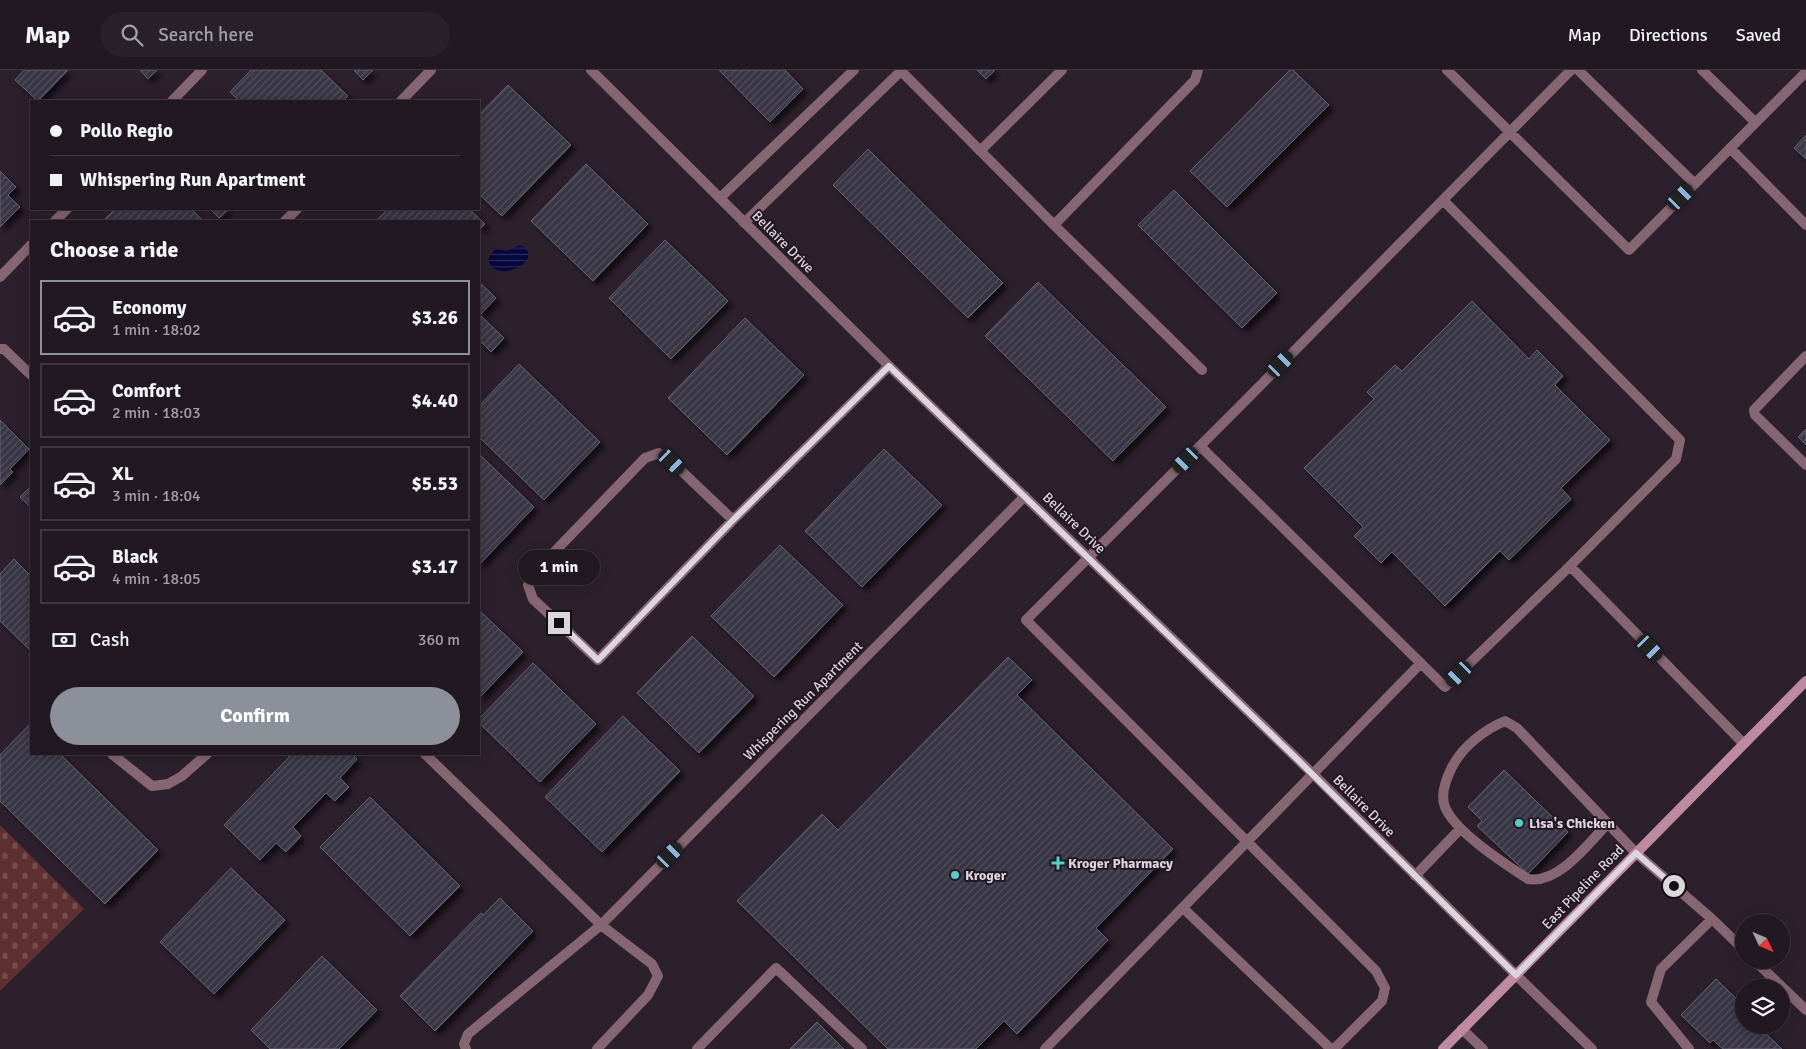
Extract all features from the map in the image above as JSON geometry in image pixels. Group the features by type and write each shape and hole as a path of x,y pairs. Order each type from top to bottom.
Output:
{"main road":[{"name":"East Pipeline Road","path":"1443,1049 1805,683"}],"street":[{"path":"173,100 202,70"},
{"path":"402,100 431,70"},
{"name":"Bellaire Drive","path":"591,70 889,366 1312,773 1592,1049"},
{"path":"720,198 854,70"},
{"path":"980,151 1062,70"},
{"path":"1054,225 1195,80 1198,70"},
{"path":"1447,70 1629,250 1806,72"},
{"path":"1183,908 1333,1049 1382,1001 1385,988 1376,971 1026,620 1571,70"},
{"path":"1578,70 1694,184"},
{"path":"1702,70 1756,122"},
{"path":"744,223 900,71 1202,370"},
{"path":"1730,148 1806,225"},
{"path":"1200,446 1445,687 1570,566 1676,459 1680,440 1443,200"},
{"path":"56,220 66,210"},
{"path":"286,220 296,210"},
{"path":"0,278 30,247"},
{"path":"0,349 4,349 30,374"},
{"path":"1806,356 1754,410 1755,415 1806,465"},
{"path":"733,520 672,462 659,453 645,458 533,574 528,585 534,599 598,660 733,520 889,366"},
{"name":"Whispering Run Apartment","path":"466,1049 464,1044 468,1034 601,925 1025,496"},
{"path":"1570,566 1744,744"},
{"path":"1045,1049 1420,663"},
{"path":"1608,823 1565,867 1547,878 1528,879 1460,828 1444,807 1444,782 1456,760 1478,737 1490,728 1505,721 1518,728 1608,823 1636,853 1735,941"},
{"path":"113,755 152,786 168,784 182,776 206,755"},
{"path":"426,755 601,925 652,964 658,976 648,995 597,1049"},
{"path":"1415,876 1460,828"},
{"path":"1689,1049 1651,1002 1661,969 1712,919"},
{"path":"697,1049 776,968 862,1049"},
{"path":"1763,969 1806,1010"},
{"path":"1462,1030 1483,1049"}],"green space":[{"path":"0,825 84,909 0,991"}],"shaded area":[{"path":"520,245 527,251 528,257 518,268 500,271 493,267 488,259 495,249 507,251"}],"building":[{"path":"24,70 68,70 39,100 15,80"},
{"path":"140,70 157,70 148,79"},
{"path":"251,70 321,70 348,96 344,100 238,100 230,92"},
{"path":"354,70 373,70 363,80"},
{"path":"719,70 785,70 803,89 770,122"},
{"path":"977,70 995,70 986,79"},
{"path":"1290,70 1293,70 1329,105 1227,207 1190,171"},
{"path":"508,85 571,145 502,216 480,195 480,114"},
{"path":"1806,135 1806,159 1794,148"},
{"path":"868,149 1003,283 968,318 833,185"},
{"path":"586,164 648,224 593,281 531,221"},
{"path":"0,171 16,187 8,195 20,207 0,227"},
{"path":"1174,190 1277,293 1242,328 1138,225"},
{"path":"114,210 192,210 203,220 104,220"},
{"path":"211,210 228,210 219,218"},
{"path":"387,210 470,210 485,224 480,229 480,220 377,220"},
{"path":"665,240 728,301 671,359 609,298"},
{"path":"1038,282 1166,407 1113,461 985,336"},
{"path":"480,283 496,298 480,315"},
{"path":"1472,301 1529,359 1537,350 1563,376 1555,385 1610,440 1561,488 1571,499 1509,560 1500,551 1445,606 1392,552 1381,563 1354,536 1363,527 1304,468 1374,399 1367,392 1395,365 1402,371"},
{"path":"480,315 504,338 491,352 480,341"},
{"path":"745,318 804,375 727,455 668,398"},
{"path":"519,364 600,442 544,500 480,438 480,405"},
{"path":"0,420 29,449 10,469 13,472 0,485"},
{"path":"1806,429 1806,445 1798,437"},
{"path":"884,449 942,505 862,587 805,531"},
{"path":"480,455 534,507 480,564"},
{"path":"30,487 30,507 20,497"},
{"path":"780,545 843,605 774,677 711,616"},
{"path":"14,559 30,575 30,650 0,621 0,574"},
{"path":"480,611 523,652 480,697"},
{"path":"692,636 754,696 699,753 637,693"},
{"name":"Kroger","path":"1008,657 1032,680 1017,695 1173,849 1096,928 1108,940 1017,1034 1004,1021 976,1049 888,1049 737,901 822,814 838,830"},
{"path":"533,663 596,724 540,782 480,724 480,718"},
{"path":"623,716 680,771 602,852 545,797"},
{"path":"30,724 30,755 61,755 158,850 105,904 0,801 0,755"},
{"path":"291,755 353,755 357,759 340,778 349,787 335,801 326,793 293,827 301,836 286,852 276,843 260,860 224,825"},
{"name":"Lisa's Chicken","path":"1504,770 1568,832 1528,874 1477,826 1482,821 1468,807"},
{"path":"370,797 460,886 410,936 320,847"},
{"path":"231,868 285,920 214,994 160,942"},
{"path":"500,898 533,931 435,1031 400,996 481,913 483,915"},
{"path":"322,956 377,1010 339,1049 270,1049 251,1030"},
{"path":"1716,979 1735,997 1735,1034 1766,1034 1782,1049 1723,1049 1713,1040 1710,1043 1681,1015"},
{"path":"817,1022 844,1049 790,1049"}],"place":[{"name":"Lisa's Chicken","path":"1519,823"},
{"name":"Kroger Pharmacy","path":"1058,863"},
{"name":"Kroger","path":"955,875"}],"route":[{"path":"559,623 598,660 733,520 889,366 1298,760 1516,975 1636,853 1674,886"}]}
